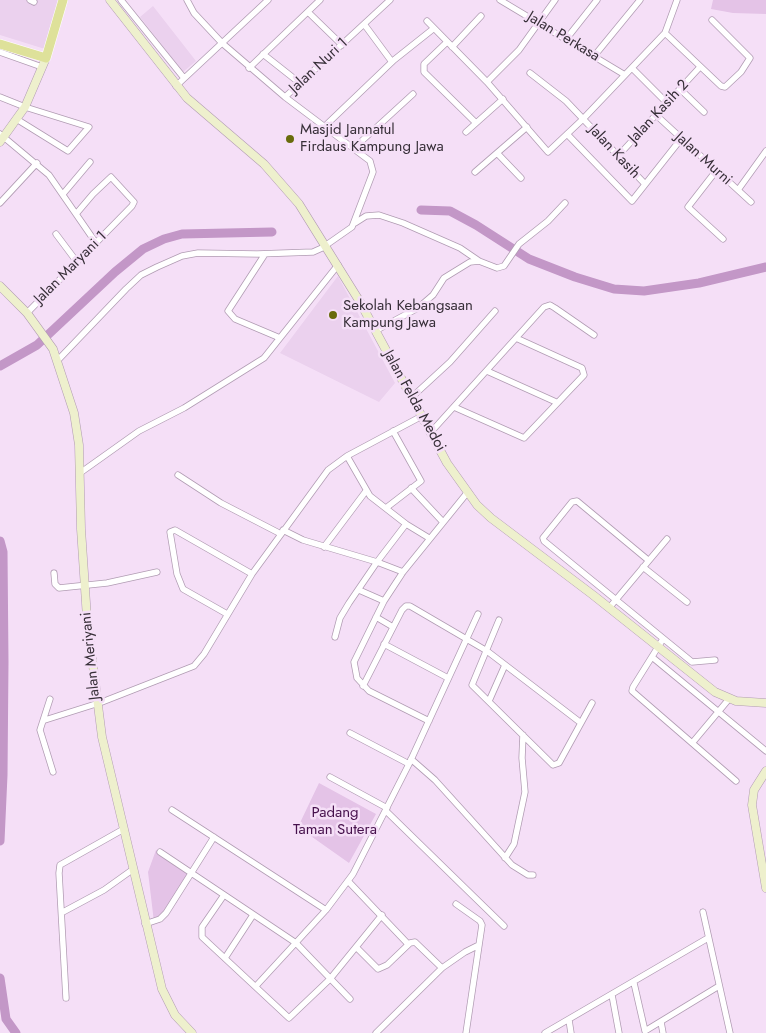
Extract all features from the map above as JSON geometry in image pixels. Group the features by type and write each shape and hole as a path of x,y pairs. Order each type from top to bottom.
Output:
{"main road":[{"path":"45,60 63,0"},
{"path":"0,39 45,60"},
{"path":"0,44 16,53 45,60"}],"street":[{"path":"122,0 184,78"},
{"path":"176,86 268,0"},
{"path":"249,68 320,0"},
{"name":"Jalan Nuri 1","path":"190,1 194,14 222,43 285,97 390,0"},
{"name":"Jalan Perkasa","path":"500,0 511,3 625,75"},
{"path":"488,82 519,50 538,21 555,0"},
{"path":"567,38 597,0"},
{"path":"595,55 640,0"},
{"path":"427,21 488,82 548,152 583,119 665,32 677,0"},
{"name":"Jalan Felda Medoi","path":"112,1 176,86 201,111 274,174 299,204 338,265 467,493 491,518 715,692 728,699 747,703 766,702"},
{"path":"308,12 342,45"},
{"path":"476,123 424,72 424,64 450,45 481,16"},
{"path":"665,32 700,67 721,86 725,87 750,61 749,55 712,20"},
{"path":"364,24 393,61"},
{"path":"324,126 393,61 433,29"},
{"path":"0,52 16,53"},
{"path":"263,54 301,84"},
{"path":"45,60 25,108 18,120 2,137 37,163 49,175 96,243"},
{"name":"Jalan Kasih 2","path":"618,156 700,67"},
{"path":"632,68 667,103"},
{"name":"Jalan Kasih","path":"530,73 566,101 644,184"},
{"path":"680,90 704,112"},
{"path":"354,148 412,94"},
{"path":"0,97 25,108 87,125 88,129 68,151 18,120"},
{"path":"285,97 370,161 373,172 354,223"},
{"path":"466,132 503,99"},
{"name":"Jalan Murni","path":"656,115 681,140 751,202"},
{"path":"476,172 527,127"},
{"path":"567,134 632,201 681,140"},
{"path":"738,190 766,151"},
{"path":"497,153 521,178"},
{"path":"63,194 90,162"},
{"path":"0,203 37,163"},
{"path":"716,171 688,207 723,239"},
{"name":"Jalan Maryani 1","path":"27,313 134,202 111,177 76,214"},
{"path":"58,360 141,275 182,256 198,253 265,254 312,252 346,232 354,223 366,216 379,215 460,248 479,261 497,268 506,264 524,239 548,221 565,203"},
{"path":"56,234 78,262"},
{"path":"265,254 228,311 235,319 280,338"},
{"path":"375,331 428,300 444,278 462,266 479,261"},
{"path":"80,473 139,431 179,410 260,361 338,265"},
{"name":"Jalan Meriyani","path":"0,286 27,313 53,349 58,360 78,435 80,529 96,704 122,830 165,997 175,1015 192,1033"},
{"path":"431,432 548,305 594,335"},
{"path":"412,397 450,362 495,312"},
{"path":"454,407 524,438 556,402 584,375 584,370 516,338"},
{"path":"487,371 556,402"},
{"path":"44,720 96,704 194,666 204,654 252,574 328,470 347,456 422,416"},
{"path":"386,508 420,483 420,478 393,431"},
{"path":"347,456 366,491 406,524 429,538"},
{"path":"178,475 221,503 282,532 402,572"},
{"path":"411,488 442,521"},
{"path":"324,547 366,491"},
{"path":"428,721 382,699 363,686 355,673 354,662 384,601 402,572 442,521 467,493"},
{"path":"648,560 577,501 572,502 543,537 544,542 617,599 692,662 716,660"},
{"path":"335,637 340,618 376,562 406,524"},
{"path":"227,614 183,589 177,574 170,532 175,530 252,574"},
{"path":"609,608 667,539"},
{"path":"643,566 687,602"},
{"path":"54,572 57,587 85,586 157,572"},
{"path":"359,590 384,601"},
{"path":"363,686 403,608 410,606 487,651 581,723"},
{"path":"256,986 326,910 348,881 387,809 478,614"},
{"path":"376,617 393,627"},
{"path":"499,620 471,684 556,765 560,763 592,703"},
{"path":"663,638 632,691 736,781"},
{"path":"384,644 448,678"},
{"path":"652,657 766,750"},
{"path":"489,701 505,665"},
{"path":"693,742 728,699"},
{"path":"50,700 40,730 53,772"},
{"path":"350,733 410,761 458,805 519,871 533,875"},
{"path":"505,858 514,844 525,792 522,758 523,735"},
{"path":"766,770 754,790 752,805 766,888"},
{"path":"330,777 387,809 504,926"},
{"path":"172,810 326,910"},
{"path":"66,998 59,873 62,863 122,830"},
{"path":"145,924 164,916 214,837"},
{"path":"160,852 296,943 350,1000"},
{"path":"62,912 104,890 132,870"},
{"path":"348,881 408,944"},
{"path":"224,895 202,927 200,933 207,944 225,958 290,1018 330,979 382,915"},
{"path":"456,904 481,922 466,1033"},
{"path":"703,912 730,1033"},
{"path":"225,958 254,915"},
{"path":"545,1033 634,983 708,938"},
{"path":"356,947 378,969 386,965 412,942 418,945 442,968"},
{"path":"376,1033 442,968 479,945"},
{"path":"634,983 643,1032 719,986"},
{"path":"612,995 619,1033"},
{"path":"569,1020 571,1033"},
{"path":"661,1022 663,1033"}],"shaded area":[{"path":"0,0 60,0 45,49 0,35"},
{"path":"153,6 196,61 183,72 140,17"},
{"name":"Sekolah Kebangsaan Kampung Jawa","path":"338,276 395,383 379,402 280,353"}],"green space":[{"path":"713,0 766,0 766,14 733,13 711,9"},
{"name":"Padang Taman Sutera","path":"319,783 376,814 349,863 298,827"},
{"path":"156,850 192,873 166,913 154,922 148,872"}],"waterway":[{"path":"421,210 450,211 476,225 529,259 575,277 614,289 644,291 699,283 766,267"},
{"path":"0,366 37,345 115,272 143,249 164,239 182,234 272,232"},
{"path":"0,541 3,552 4,662 3,775 0,841"},
{"path":"0,978 6,1019 16,1033"}],"place":[{"name":"Masjid Jannatul Firdaus Kampung Jawa","path":"290,139"},
{"name":"Sekolah Kebangsaan Kampung Jawa","path":"333,315"}]}
